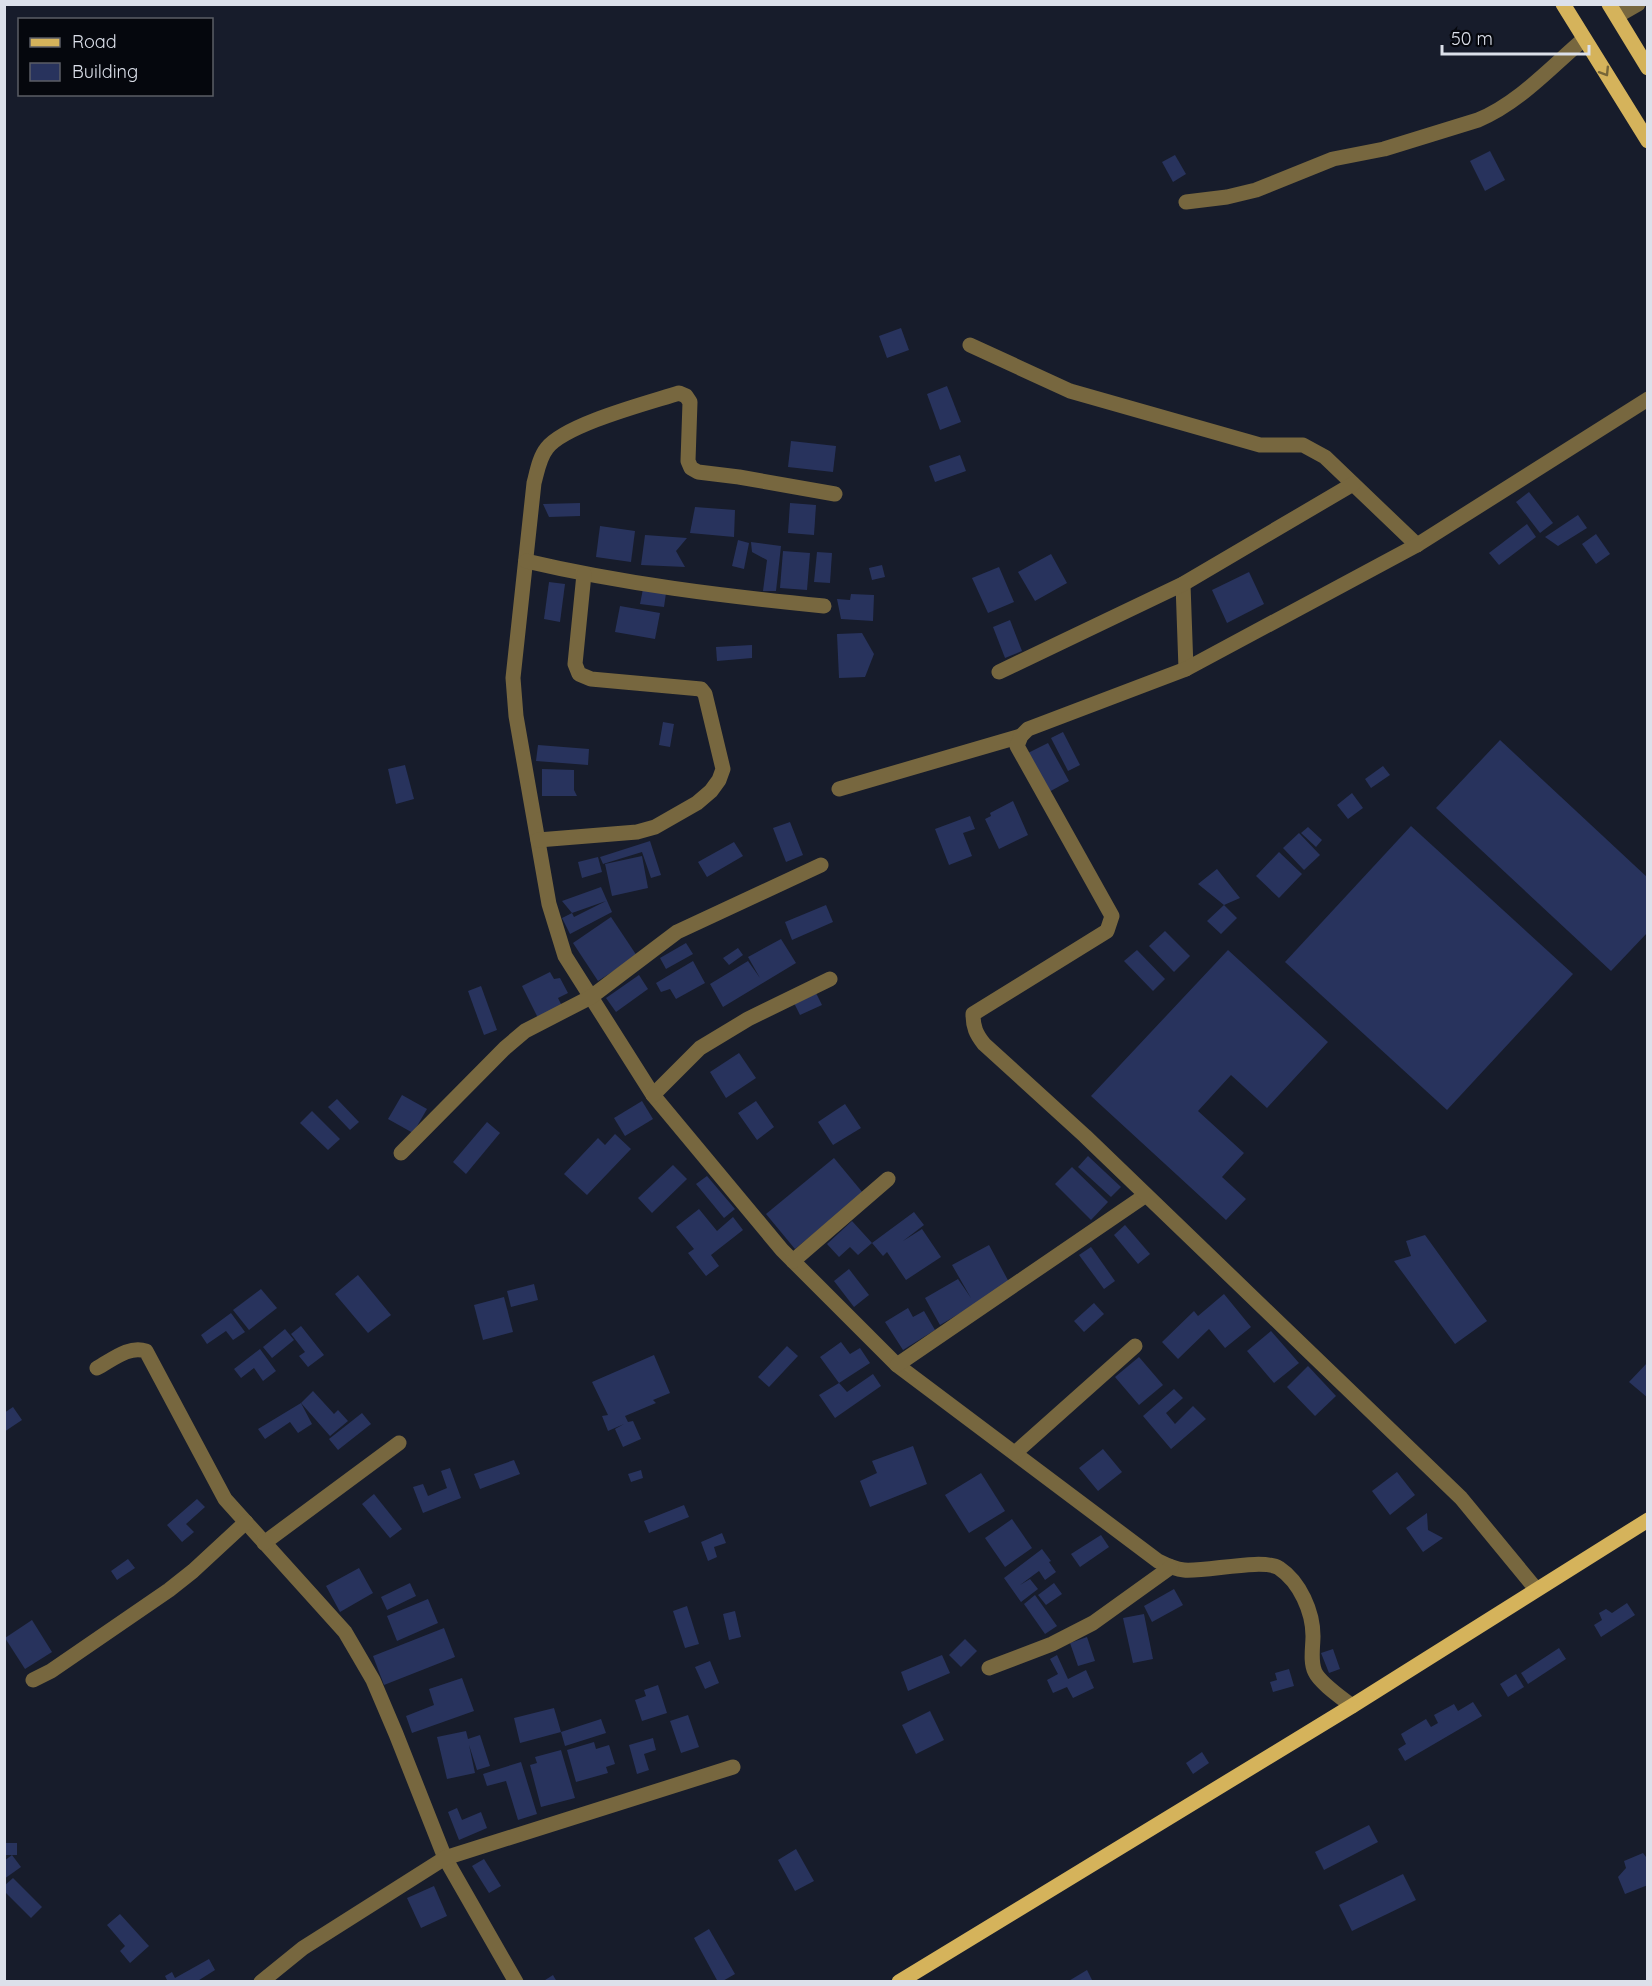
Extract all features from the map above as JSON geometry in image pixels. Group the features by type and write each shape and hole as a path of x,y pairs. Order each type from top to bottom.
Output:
{"main road":[{"path":"1563,4 1647,141"},
{"path":"1613,10 1647,68"},
{"path":"898,1982 1352,1706 1647,1520"}],"street":[{"path":"1613,10 1638,4"},
{"path":"1186,202 1227,197 1256,190 1333,159 1384,149 1486,117 1509,104 1584,39"},
{"path":"970,345 1070,391 1260,444 1303,445 1325,457 1416,545"},
{"path":"835,494 698,472 691,468 688,461 690,402 686,396 679,393 587,423 547,448 538,466 534,483 513,678 516,717 538,840 556,930 565,956 653,1095 794,1261 897,1365 1158,1561 1184,1570 1264,1564 1277,1567 1292,1579 1305,1600 1313,1632 1312,1662 1315,1673 1352,1706"},
{"path":"1536,1589 1461,1498 1146,1195 984,1044 976,1034 973,1014 1107,931 1112,916 1017,746 1021,736 1028,729 1186,669 1416,545 1647,399"},
{"path":"999,672 1183,584 1353,484"},
{"path":"526,561 584,574 711,595 824,606"},
{"path":"538,840 637,832 655,827 697,803 711,792 723,769 705,694 701,689 591,680 579,674 575,664 584,574"},
{"path":"1183,584 1186,669"},
{"path":"839,789 1021,736"},
{"path":"401,1154 505,1048 525,1031 591,997 677,932 821,865"},
{"path":"653,1095 700,1048 748,1019 830,979"},
{"path":"794,1261 888,1179"},
{"path":"897,1365 1146,1195"},
{"path":"1015,1453 1135,1346"},
{"path":"97,1368 138,1348 147,1351 225,1499 345,1632 373,1680 445,1858 516,1982"},
{"path":"264,1543 399,1443"},
{"path":"33,1680 51,1671 169,1590 246,1522"},
{"path":"988,1668 1052,1644 1093,1623 1171,1567"},
{"path":"261,1982 303,1948 445,1858 733,1767"}],"building":[{"path":"1490,151 1505,180 1485,191 1470,161"},
{"path":"1175,155 1186,174 1173,182 1162,162"},
{"path":"901,328 909,350 887,358 879,336"},
{"path":"947,386 961,422 940,430 927,394"},
{"path":"791,441 836,446 833,472 788,467"},
{"path":"960,455 966,471 935,482 929,466"},
{"path":"1529,492 1553,523 1540,533 1516,502"},
{"path":"580,503 580,516 549,517 543,504"},
{"path":"790,503 816,505 814,535 788,533"},
{"path":"695,507 735,510 734,537 690,533"},
{"path":"1578,515 1587,528 1558,546 1545,537"},
{"path":"1527,524 1536,537 1499,565 1489,553"},
{"path":"600,526 635,531 631,562 596,557"},
{"path":"1596,534 1610,554 1596,564 1582,544"},
{"path":"645,535 687,538 676,551 685,567 641,565"},
{"path":"738,540 749,543 744,569 732,566"},
{"path":"751,542 781,546 776,591 763,591 767,560 752,552"},
{"path":"783,551 810,553 807,590 780,588"},
{"path":"817,552 832,553 830,583 814,582"},
{"path":"1051,554 1067,583 1035,601 1018,572"},
{"path":"882,565 885,577 872,580 869,568"},
{"path":"999,567 1014,602 988,613 972,578"},
{"path":"1249,572 1264,604 1227,623 1212,590"},
{"path":"549,582 565,584 560,622 544,619"},
{"path":"643,589 666,593 664,607 640,604"},
{"path":"851,594 874,595 873,621 841,619 837,599 850,600"},
{"path":"620,606 660,613 655,639 615,632"},
{"path":"1010,620 1022,651 1005,658 993,627"},
{"path":"862,633 874,654 865,677 839,678 837,634"},
{"path":"752,645 752,658 717,661 716,647"},
{"path":"663,722 674,724 670,747 659,745"},
{"path":"1063,732 1080,765 1068,771 1051,738"},
{"path":"1500,740 1648,878 1648,932 1611,971 1436,808"},
{"path":"1048,743 1069,781 1047,793 1026,754"},
{"path":"538,745 589,749 588,765 536,761"},
{"path":"405,765 414,799 396,804 388,769"},
{"path":"1383,766 1390,775 1371,788 1365,779"},
{"path":"542,769 574,770 574,790 577,796 542,796"},
{"path":"1352,793 1363,808 1348,819 1337,805"},
{"path":"1013,801 1028,835 999,849 985,819 991,816 990,813"},
{"path":"970,816 975,829 963,833 972,856 949,865 935,829"},
{"path":"790,822 803,855 786,862 773,828"},
{"path":"1411,826 1573,974 1447,1110 1285,962"},
{"path":"1308,827 1322,840 1316,847 1301,833"},
{"path":"1299,833 1320,855 1304,870 1283,848"},
{"path":"650,841 661,875 651,878 642,852 603,864 600,857"},
{"path":"734,842 743,856 707,877 698,862"},
{"path":"1279,852 1302,874 1279,898 1256,876"},
{"path":"642,856 648,888 612,896 605,864"},
{"path":"598,857 602,872 582,878 578,862"},
{"path":"1217,869 1240,898 1224,905 1198,884"},
{"path":"601,887 612,912 570,934 562,918 572,913 562,901","holes":["606,901 574,917 572,913"]},
{"path":"826,905 833,922 792,940 785,922"},
{"path":"1224,905 1237,918 1221,934 1207,921"},
{"path":"611,917 637,956 598,981 573,943"},
{"path":"1165,931 1190,956 1174,972 1149,946"},
{"path":"781,939 796,963 723,1007 710,984 748,961 760,978 748,957"},
{"path":"686,943 693,954 666,969 660,958"},
{"path":"738,948 743,955 729,965 723,958"},
{"path":"1137,950 1165,979 1153,991 1124,961"},
{"path":"1228,950 1328,1042 1267,1108 1231,1075 1198,1111 1244,1153 1222,1177 1246,1199 1226,1220 1091,1096"},
{"path":"693,961 705,983 676,999 670,989 661,992 656,983"},
{"path":"550,972 554,979 560,978 568,993 558,998 563,1008 539,1020 522,986"},
{"path":"639,975 648,989 616,1012 606,998"},
{"path":"481,986 497,1030 484,1035 468,991"},
{"path":"816,993 822,1005 800,1015 794,1003"},
{"path":"739,1053 756,1078 726,1098 710,1072"},
{"path":"402,1095 427,1109 413,1133 388,1119"},
{"path":"337,1099 359,1122 350,1130 328,1107"},
{"path":"642,1101 653,1119 625,1136 614,1118"},
{"path":"756,1101 774,1127 757,1140 738,1113"},
{"path":"845,1104 861,1128 833,1145 818,1122"},
{"path":"312,1111 340,1139 328,1150 300,1123"},
{"path":"487,1122 500,1133 466,1174 453,1162"},
{"path":"615,1134 631,1149 587,1195 564,1174 598,1138 605,1145"},
{"path":"1088,1156 1121,1187 1111,1197 1078,1167"},
{"path":"834,1158 863,1193 795,1249 766,1214"},
{"path":"673,1165 687,1179 652,1213 638,1198"},
{"path":"1072,1167 1108,1202 1091,1220 1055,1184"},
{"path":"707,1176 735,1209 724,1218 696,1184"},
{"path":"699,1209 717,1231 733,1217 743,1230 711,1255 719,1266 706,1276 688,1253 694,1249 676,1227"},
{"path":"914,1212 924,1225 903,1241 922,1229 941,1257 906,1280 887,1252 883,1256 872,1243"},
{"path":"852,1221 872,1243 858,1255 850,1247 839,1257 827,1244"},
{"path":"1125,1225 1150,1254 1138,1264 1114,1235"},
{"path":"1425,1235 1487,1321 1455,1344 1394,1261 1411,1256 1406,1241"},
{"path":"989,1245 1010,1284 940,1325 925,1298 958,1279 971,1298 952,1265"},
{"path":"1091,1247 1115,1281 1104,1289 1079,1255"},
{"path":"849,1269 869,1295 854,1307 834,1281"},
{"path":"358,1275 391,1315 368,1333 335,1294"},
{"path":"534,1284 538,1300 511,1307 507,1291"},
{"path":"261,1289 277,1308 249,1330 233,1310"},
{"path":"1224,1294 1251,1327 1225,1348 1209,1329 1178,1359 1162,1342 1194,1311 1198,1316"},
{"path":"504,1297 513,1332 483,1340 474,1305"},
{"path":"1094,1303 1104,1314 1084,1332 1074,1321"},
{"path":"908,1308 913,1317 924,1311 935,1330 903,1350 885,1322"},
{"path":"231,1313 245,1332 233,1340 226,1331 207,1344 201,1335"},
{"path":"301,1326 324,1355 308,1367 299,1356 305,1352 291,1334"},
{"path":"285,1329 294,1340 272,1358 263,1347"},
{"path":"1271,1331 1299,1363 1274,1383 1247,1351"},
{"path":"841,1342 850,1354 860,1348 870,1363 839,1383 820,1357"},
{"path":"787,1346 798,1356 769,1387 758,1377"},
{"path":"260,1349 276,1371 263,1381 254,1368 241,1378 234,1369"},
{"path":"654,1355 670,1393 653,1400 656,1403 625,1416 628,1422 633,1421 641,1439 623,1447 615,1429 624,1424 608,1431 602,1416 608,1415 592,1382"},
{"path":"1139,1357 1163,1385 1139,1405 1115,1377"},
{"path":"1648,1362 1648,1398 1629,1382"},
{"path":"1308,1366 1336,1396 1315,1416 1287,1387"},
{"path":"873,1374 881,1386 835,1418 819,1395 839,1383 847,1392"},
{"path":"1174,1389 1183,1398 1166,1413 1175,1424 1193,1406 1206,1419 1171,1449 1143,1416"},
{"path":"313,1391 334,1414 338,1410 348,1421 330,1436 301,1403"},
{"path":"301,1403 312,1424 298,1433 290,1422 265,1439 258,1429"},
{"path":"13,1407 22,1420 4,1432 4,1413"},
{"path":"362,1413 371,1424 338,1450 329,1439"},
{"path":"913,1446 927,1484 870,1507 860,1481 877,1473 872,1461"},
{"path":"1103,1449 1122,1472 1098,1491 1079,1468"},
{"path":"514,1460 520,1474 480,1489 474,1474"},
{"path":"450,1468 461,1498 423,1513 413,1487 423,1484 428,1496 447,1488 441,1471"},
{"path":"641,1470 643,1478 631,1482 628,1474"},
{"path":"1397,1472 1415,1495 1390,1515 1372,1491"},
{"path":"981,1473 1005,1511 969,1533 945,1495"},
{"path":"374,1494 402,1529 390,1538 362,1504"},
{"path":"197,1499 205,1507 186,1524 194,1532 182,1542 167,1525"},
{"path":"684,1505 689,1517 649,1533 644,1521"},
{"path":"1427,1513 1428,1530 1443,1538 1423,1552 1406,1528"},
{"path":"1012,1519 1032,1548 1005,1567 985,1538"},
{"path":"722,1533 726,1543 714,1547 717,1557 708,1561 701,1542"},
{"path":"1101,1535 1109,1547 1080,1567 1071,1554"},
{"path":"1042,1549 1056,1572 1045,1580 1039,1571 1020,1585 1030,1579 1038,1589 1021,1602 1004,1578"},
{"path":"128,1559 135,1568 117,1580 111,1571"},
{"path":"359,1568 373,1593 340,1612 326,1586"},
{"path":"410,1583 416,1596 387,1610 381,1597"},
{"path":"1054,1583 1062,1594 1046,1605 1038,1595"},
{"path":"1174,1589 1183,1605 1152,1622 1144,1606"},
{"path":"1035,1595 1057,1626 1045,1634 1024,1604"},
{"path":"428,1599 438,1623 397,1641 387,1616"},
{"path":"1627,1603 1635,1615 1601,1637 1594,1625 1602,1620 1599,1613 1606,1609 1612,1613"},
{"path":"687,1606 699,1644 685,1648 673,1611"},
{"path":"735,1611 741,1637 729,1640 723,1614"},
{"path":"1144,1614 1153,1659 1133,1663 1123,1618"},
{"path":"32,1620 52,1652 25,1669 5,1638"},
{"path":"444,1628 455,1657 384,1685 373,1656"},
{"path":"1087,1637 1095,1661 1078,1666 1070,1643"},
{"path":"965,1639 977,1651 961,1667 949,1655"},
{"path":"1559,1648 1566,1659 1528,1684 1521,1673"},
{"path":"1333,1649 1340,1669 1329,1673 1321,1653"},
{"path":"942,1655 950,1673 908,1691 901,1672"},
{"path":"1057,1655 1068,1679 1086,1670 1094,1688 1073,1698 1067,1687 1053,1693 1047,1680 1058,1674 1050,1659"},
{"path":"710,1661 719,1683 705,1689 695,1667"},
{"path":"1289,1669 1294,1686 1273,1692 1270,1682 1277,1680 1275,1673"},
{"path":"1516,1674 1524,1687 1508,1697 1500,1684"},
{"path":"462,1678 474,1711 412,1733 406,1716 434,1705 429,1689"},
{"path":"658,1685 667,1713 642,1721 635,1700 646,1696 644,1690"},
{"path":"1473,1702 1482,1716 1405,1761 1398,1749 1406,1744 1401,1734 1426,1719 1431,1727 1438,1723 1434,1715 1454,1704 1458,1711"},
{"path":"554,1708 561,1732 520,1743 514,1718"},
{"path":"930,1711 944,1740 916,1754 902,1725"},
{"path":"688,1715 699,1747 681,1753 670,1721"},
{"path":"601,1719 606,1733 565,1746 561,1732"},
{"path":"466,1731 468,1739 480,1735 490,1766 477,1770 469,1745 475,1773 447,1779 437,1737"},
{"path":"653,1738 656,1750 644,1754 649,1770 637,1774 629,1745"},
{"path":"594,1742 596,1749 609,1745 615,1764 606,1767 608,1773 576,1782 567,1750"},
{"path":"561,1750 575,1798 541,1807 530,1765 537,1763 535,1757"},
{"path":"1202,1752 1209,1763 1193,1774 1186,1763"},
{"path":"521,1762 537,1814 518,1820 506,1781 487,1786 483,1774"},
{"path":"457,1808 462,1820 481,1812 487,1828 459,1840 448,1812"},
{"path":"1369,1825 1378,1842 1324,1870 1315,1852"},
{"path":"4,1843 17,1843 17,1855 4,1855"},
{"path":"796,1849 814,1881 795,1891 778,1860"},
{"path":"1643,1853 1648,1857 1648,1885 1625,1894 1618,1877 1626,1868 1624,1861"},
{"path":"12,1855 21,1867 4,1879 4,1861"},
{"path":"484,1859 501,1886 489,1893 472,1866"},
{"path":"1403,1874 1416,1900 1352,1931 1339,1905"},
{"path":"13,1878 42,1907 31,1918 4,1891 4,1886"},
{"path":"434,1886 447,1916 421,1928 407,1898"},
{"path":"120,1914 149,1946 130,1963 120,1951 125,1946 107,1925"},
{"path":"709,1929 735,1974 721,1982 718,1982 694,1938"},
{"path":"209,1959 215,1970 196,1982 168,1982 165,1976 172,1972 175,1978"},
{"path":"1087,1970 1093,1982 1067,1982"},
{"path":"553,1975 557,1982 542,1982"}]}
